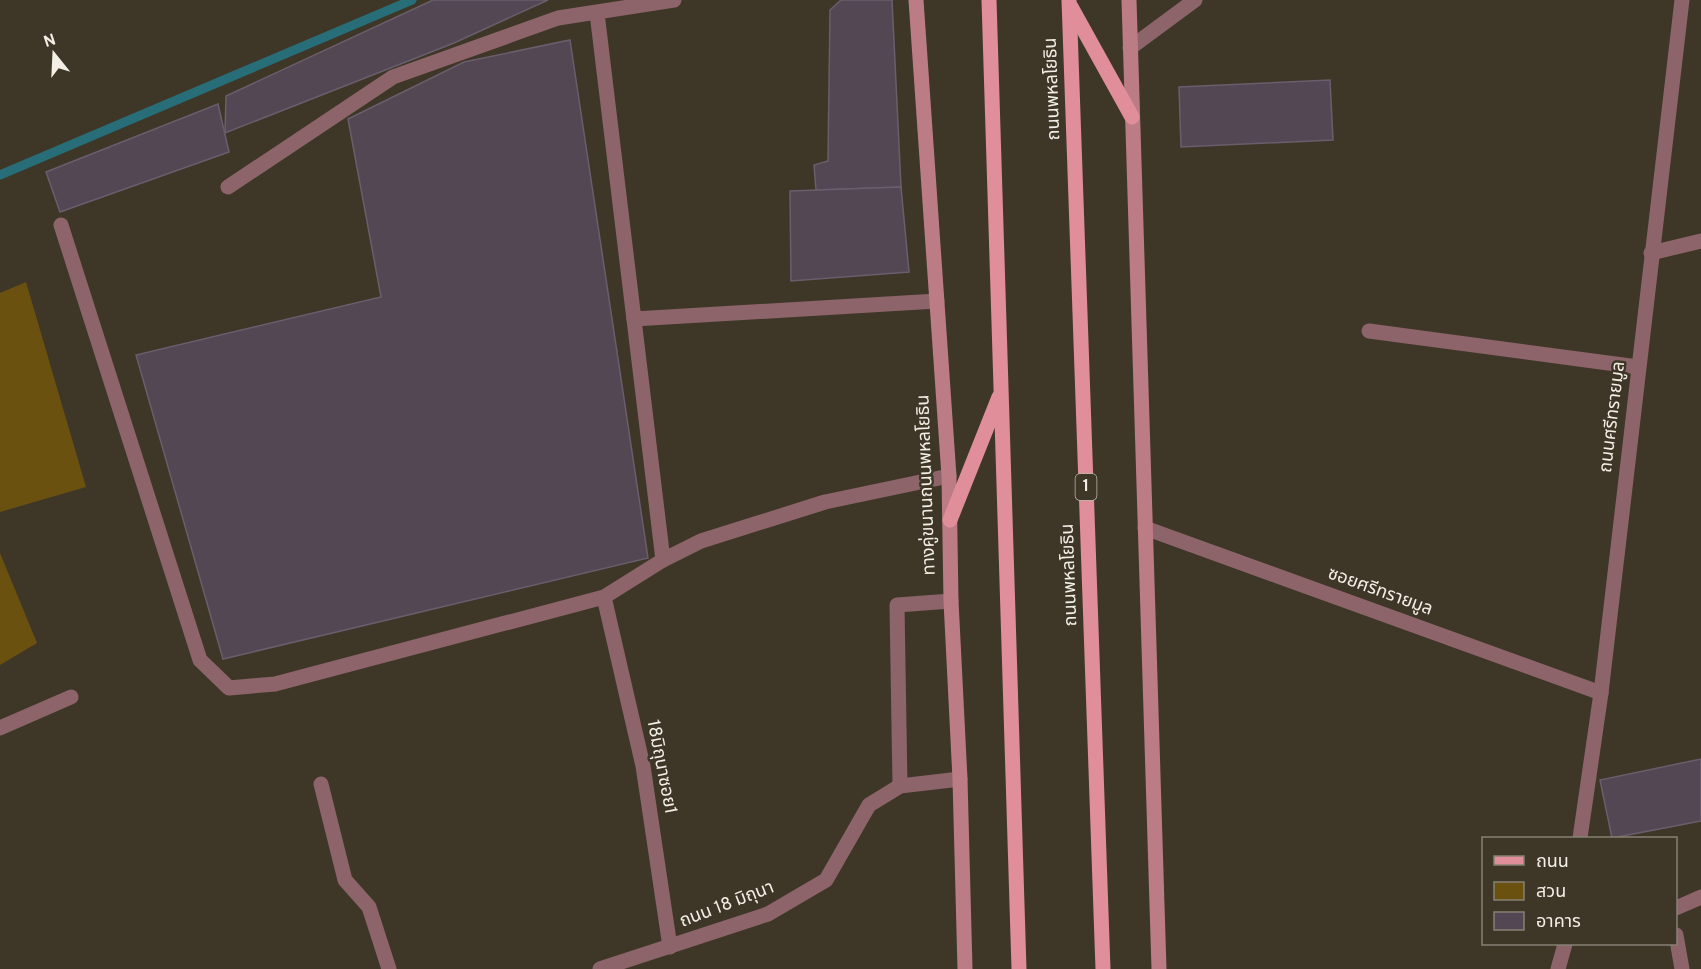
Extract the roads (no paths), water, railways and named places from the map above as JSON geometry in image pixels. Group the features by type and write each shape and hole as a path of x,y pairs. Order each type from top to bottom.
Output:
{"main road":[{"name":"ทางคู่ขนานถนนพหลโยธิน","path":"916,0 949,476 951,601 960,778 965,969"},
{"path":"989,0 1019,969"},
{"path":"1129,0 1159,969"},
{"path":"1069,2 1132,117"},
{"name":"ถนนพหลโยธิน","path":"1069,2 1103,969"},
{"path":"950,519 1001,392"}],"street":[{"path":"228,187 393,77 558,18 674,0"},
{"path":"1130,48 1195,0"},
{"name":"ถนนศรีทรายมูล","path":"1580,837 1601,693 1682,0"},
{"path":"597,12 663,560"},
{"path":"61,225 200,660 229,688 275,684 604,597 663,560 701,541 825,502 949,476"},
{"path":"1651,253 1701,241"},
{"path":"634,319 937,301"},
{"path":"1369,331 1638,367"},
{"name":"ซอยศรีทรายมูล","path":"1145,528 1601,693"},
{"name":"18มิถุนาซอย1","path":"604,597 643,766 670,946"},
{"path":"900,786 897,605 951,601"},
{"path":"0,728 71,697"},
{"name":"ถนน 18 มิถุนา","path":"600,969 768,914 826,880 869,805 900,786 960,778"},
{"path":"321,784 345,880 369,907 389,969"},
{"path":"1677,908 1701,897"},
{"path":"1677,941 1682,969"},
{"path":"1558,969 1567,945"}],"waterway":[{"path":"0,175 412,0"}]}
